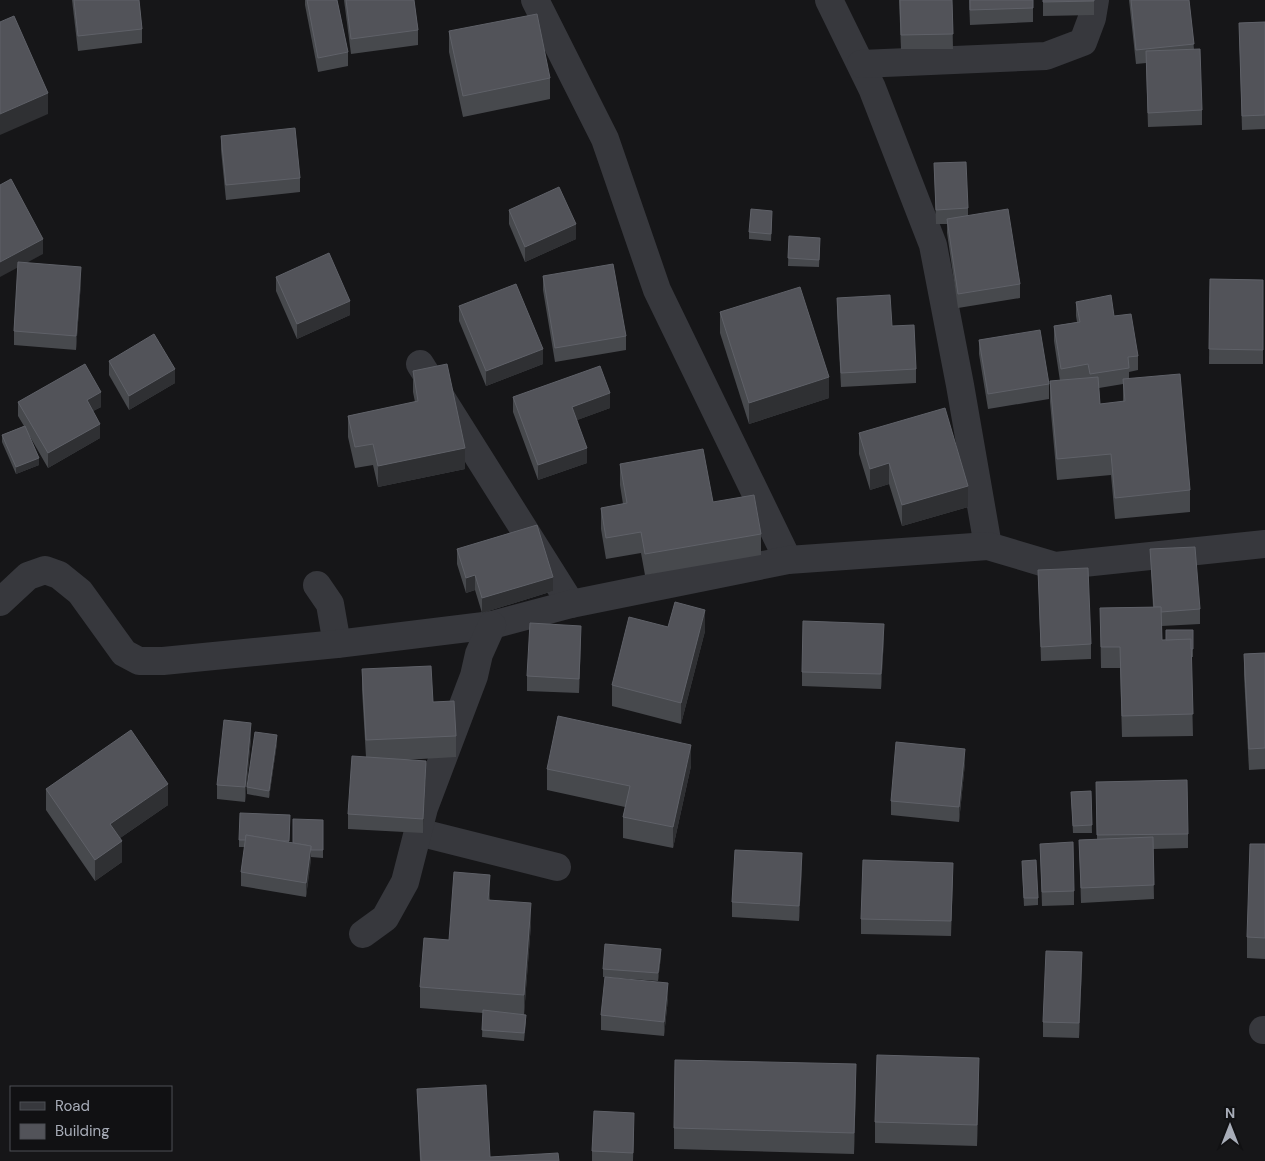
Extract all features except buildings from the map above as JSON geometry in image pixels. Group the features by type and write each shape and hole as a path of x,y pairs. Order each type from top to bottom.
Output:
{"street":[{"path":"535,0 605,139 657,290 788,560"},
{"path":"829,0 872,88 933,245 988,546"},
{"path":"861,64 1046,56 1082,42 1092,18 1095,0"},
{"path":"420,364 571,604"},
{"path":"0,602 28,576 45,570 59,575 80,592 124,653 139,661 163,661 337,644 492,625 571,604 788,560 988,546 1055,566 1265,544"},
{"path":"317,585 330,604 337,644"},
{"path":"363,934 384,918 405,882 424,808 474,676 479,654 492,625"},
{"path":"418,832 556,867"}]}
